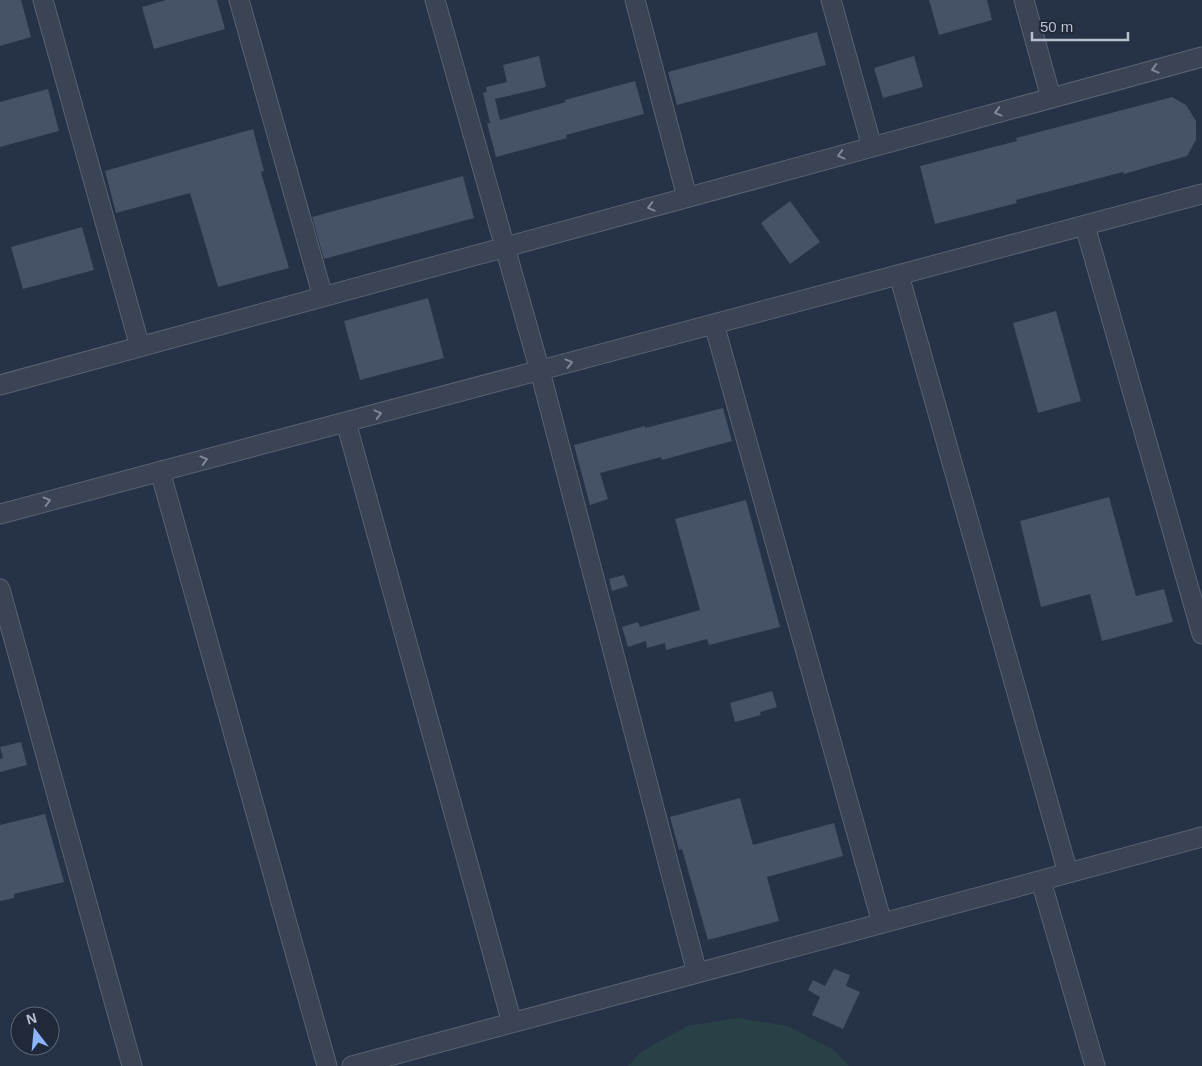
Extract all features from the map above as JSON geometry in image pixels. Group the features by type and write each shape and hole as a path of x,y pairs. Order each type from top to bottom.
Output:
{"street":[{"path":"43,0 140,347"},
{"path":"239,0 323,297"},
{"path":"435,0 540,371 697,973"},
{"path":"635,0 687,197"},
{"path":"831,0 872,147"},
{"path":"1024,0 1051,98"},
{"path":"0,385 1202,56"},
{"path":"0,514 1202,194"},
{"path":"1085,226 1202,634"},
{"path":"899,275 1068,874"},
{"path":"714,324 882,923"},
{"path":"346,422 512,1023"},
{"path":"160,471 327,1066"},
{"path":"0,589 132,1066"},
{"path":"352,1066 1202,837"},
{"path":"1041,881 1095,1066"}],"green space":[{"path":"738,1018 788,1026 834,1050 849,1066 628,1066 641,1052 687,1026"}],"building":[{"path":"0,0 21,0 31,37 0,46"},
{"path":"166,0 217,0 225,29 154,49 142,7"},
{"path":"929,0 987,0 992,20 939,35"},
{"path":"817,32 826,65 677,105 668,72"},
{"path":"539,56 546,87 495,99 500,120 635,81 644,114 566,135 567,138 496,157 487,123 490,123 483,93 487,92 486,87 507,82 503,65"},
{"path":"914,56 923,87 883,98 874,68"},
{"path":"48,89 59,131 0,147 0,102"},
{"path":"1172,97 1186,105 1196,121 1196,140 1187,156 1124,174 1123,172 1016,200 1017,203 935,224 920,166 1017,141 1016,138"},
{"path":"253,129 264,171 261,172 289,268 218,287 190,193 116,213 105,171"},
{"path":"463,176 474,218 324,259 312,217"},
{"path":"790,201 820,242 790,264 761,223"},
{"path":"82,227 94,270 23,289 11,247"},
{"path":"428,298 444,358 360,380 344,321"},
{"path":"1056,311 1081,401 1038,413 1013,323"},
{"path":"723,408 732,441 662,460 661,457 600,473 608,499 590,505 574,445"},
{"path":"1109,497 1136,596 1164,589 1173,622 1102,641 1090,594 1041,607 1020,521"},
{"path":"746,500 780,627 709,645 707,639 666,650 665,643 647,648 646,641 628,647 622,627 638,622 640,627 700,610 675,519"},
{"path":"624,575 628,586 612,591 609,579"},
{"path":"772,691 777,707 760,712 761,715 735,722 730,703"},
{"path":"21,742 27,765 0,772 0,759 3,758 0,747"},
{"path":"740,798 753,845 834,823 843,856 767,877 779,921 708,940 682,849 679,850 670,817"},
{"path":"45,814 64,882 14,894 14,898 0,901 0,825"},
{"path":"834,969 850,975 846,986 860,992 843,1029 812,1015 820,997 808,990 813,980 825,986"}]}
